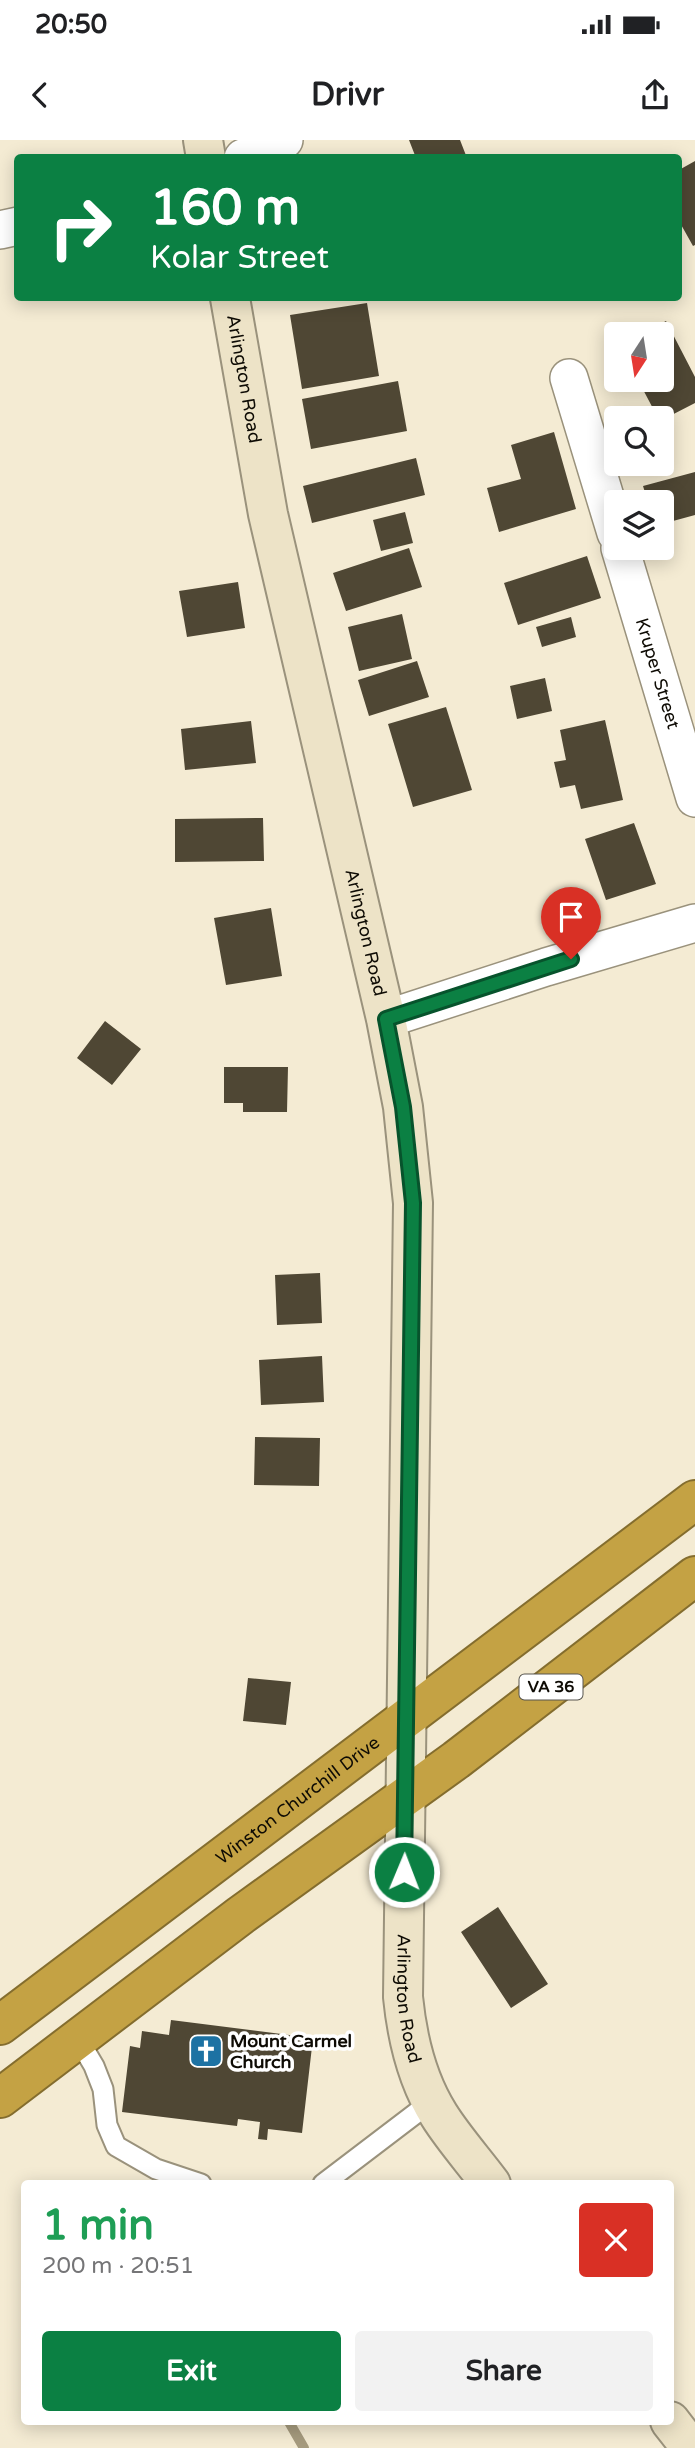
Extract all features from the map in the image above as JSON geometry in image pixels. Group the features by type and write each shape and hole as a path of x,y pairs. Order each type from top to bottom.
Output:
{"highway":[{"name":"Winston Churchill Drive","path":"0,2025 695,1500"},
{"name":"VA 36","path":"405,1797 695,1576"},
{"path":"0,2098 241,1915 405,1797"}],"street":[{"path":"252,154 284,140"},
{"name":"Arlington Road","path":"231,301 268,514 386,1019 403,1107 413,1203 402,1997 418,2071 438,2114 488,2180"},
{"path":"569,378 604,493"},
{"name":"Kruper Street","path":"624,560 695,798"},
{"path":"386,1019 546,967 695,923"},
{"path":"673,2425 691,2448"}],"lane":[{"path":"78,2039 94,2066 103,2089 107,2125 116,2146 156,2169 189,2180"},
{"path":"328,2180 432,2101"}],"building":[{"path":"409,140 460,140 465,154 414,154"},
{"path":"695,161 693,246 682,226 682,168"},
{"path":"367,303 379,376 302,389 290,315"},
{"path":"674,336 695,377 695,403 674,414 674,406 652,406 644,392 674,392"},
{"path":"398,381 407,431 311,449 302,399"},
{"path":"554,432 576,509 499,532 487,488 521,479 511,445"},
{"path":"416,458 425,495 312,523 303,486"},
{"path":"695,472 695,515 674,521 674,490 644,490 643,486"},
{"path":"405,512 413,543 381,551 373,520"},
{"path":"409,548 422,587 346,611 333,573"},
{"path":"587,556 601,598 518,625 504,583"},
{"path":"238,582 245,628 187,637 179,591"},
{"path":"402,614 412,659 359,671 348,627"},
{"path":"571,617 576,637 542,647 536,627"},
{"path":"417,661 429,697 369,716 358,680"},
{"path":"545,678 552,711 517,719 510,686"},
{"path":"446,707 472,790 413,807 388,724"},
{"path":"605,720 623,800 581,809 575,785 560,788 554,762 566,760 560,730"},
{"path":"251,721 256,763 185,770 181,729"},
{"path":"263,818 264,861 175,862 175,819"},
{"path":"634,823 656,884 606,900 585,839"},
{"path":"271,908 282,976 226,985 214,918"},
{"path":"105,1021 141,1049 112,1085 77,1058"},
{"path":"224,1067 288,1067 287,1112 243,1112 243,1103 224,1103"},
{"path":"320,1273 322,1323 277,1325 275,1275"},
{"path":"322,1356 324,1402 261,1405 259,1360"},
{"path":"255,1437 320,1438 319,1486 254,1485"},
{"path":"248,1678 291,1682 286,1725 243,1721"},
{"path":"498,1907 548,1984 511,2008 461,1932"},
{"path":"171,2020 313,2038 302,2133 268,2129 267,2140 258,2139 260,2122 238,2119 237,2126 122,2112 130,2046 140,2048 142,2031 169,2035"}],"waterway":[{"path":"291,2425 304,2448"}],"place":[{"name":"Mount Carmel Church","path":"206,2051"}],"route":[{"path":"404,1872 413,1203 403,1107 386,1019 571,959"}]}
